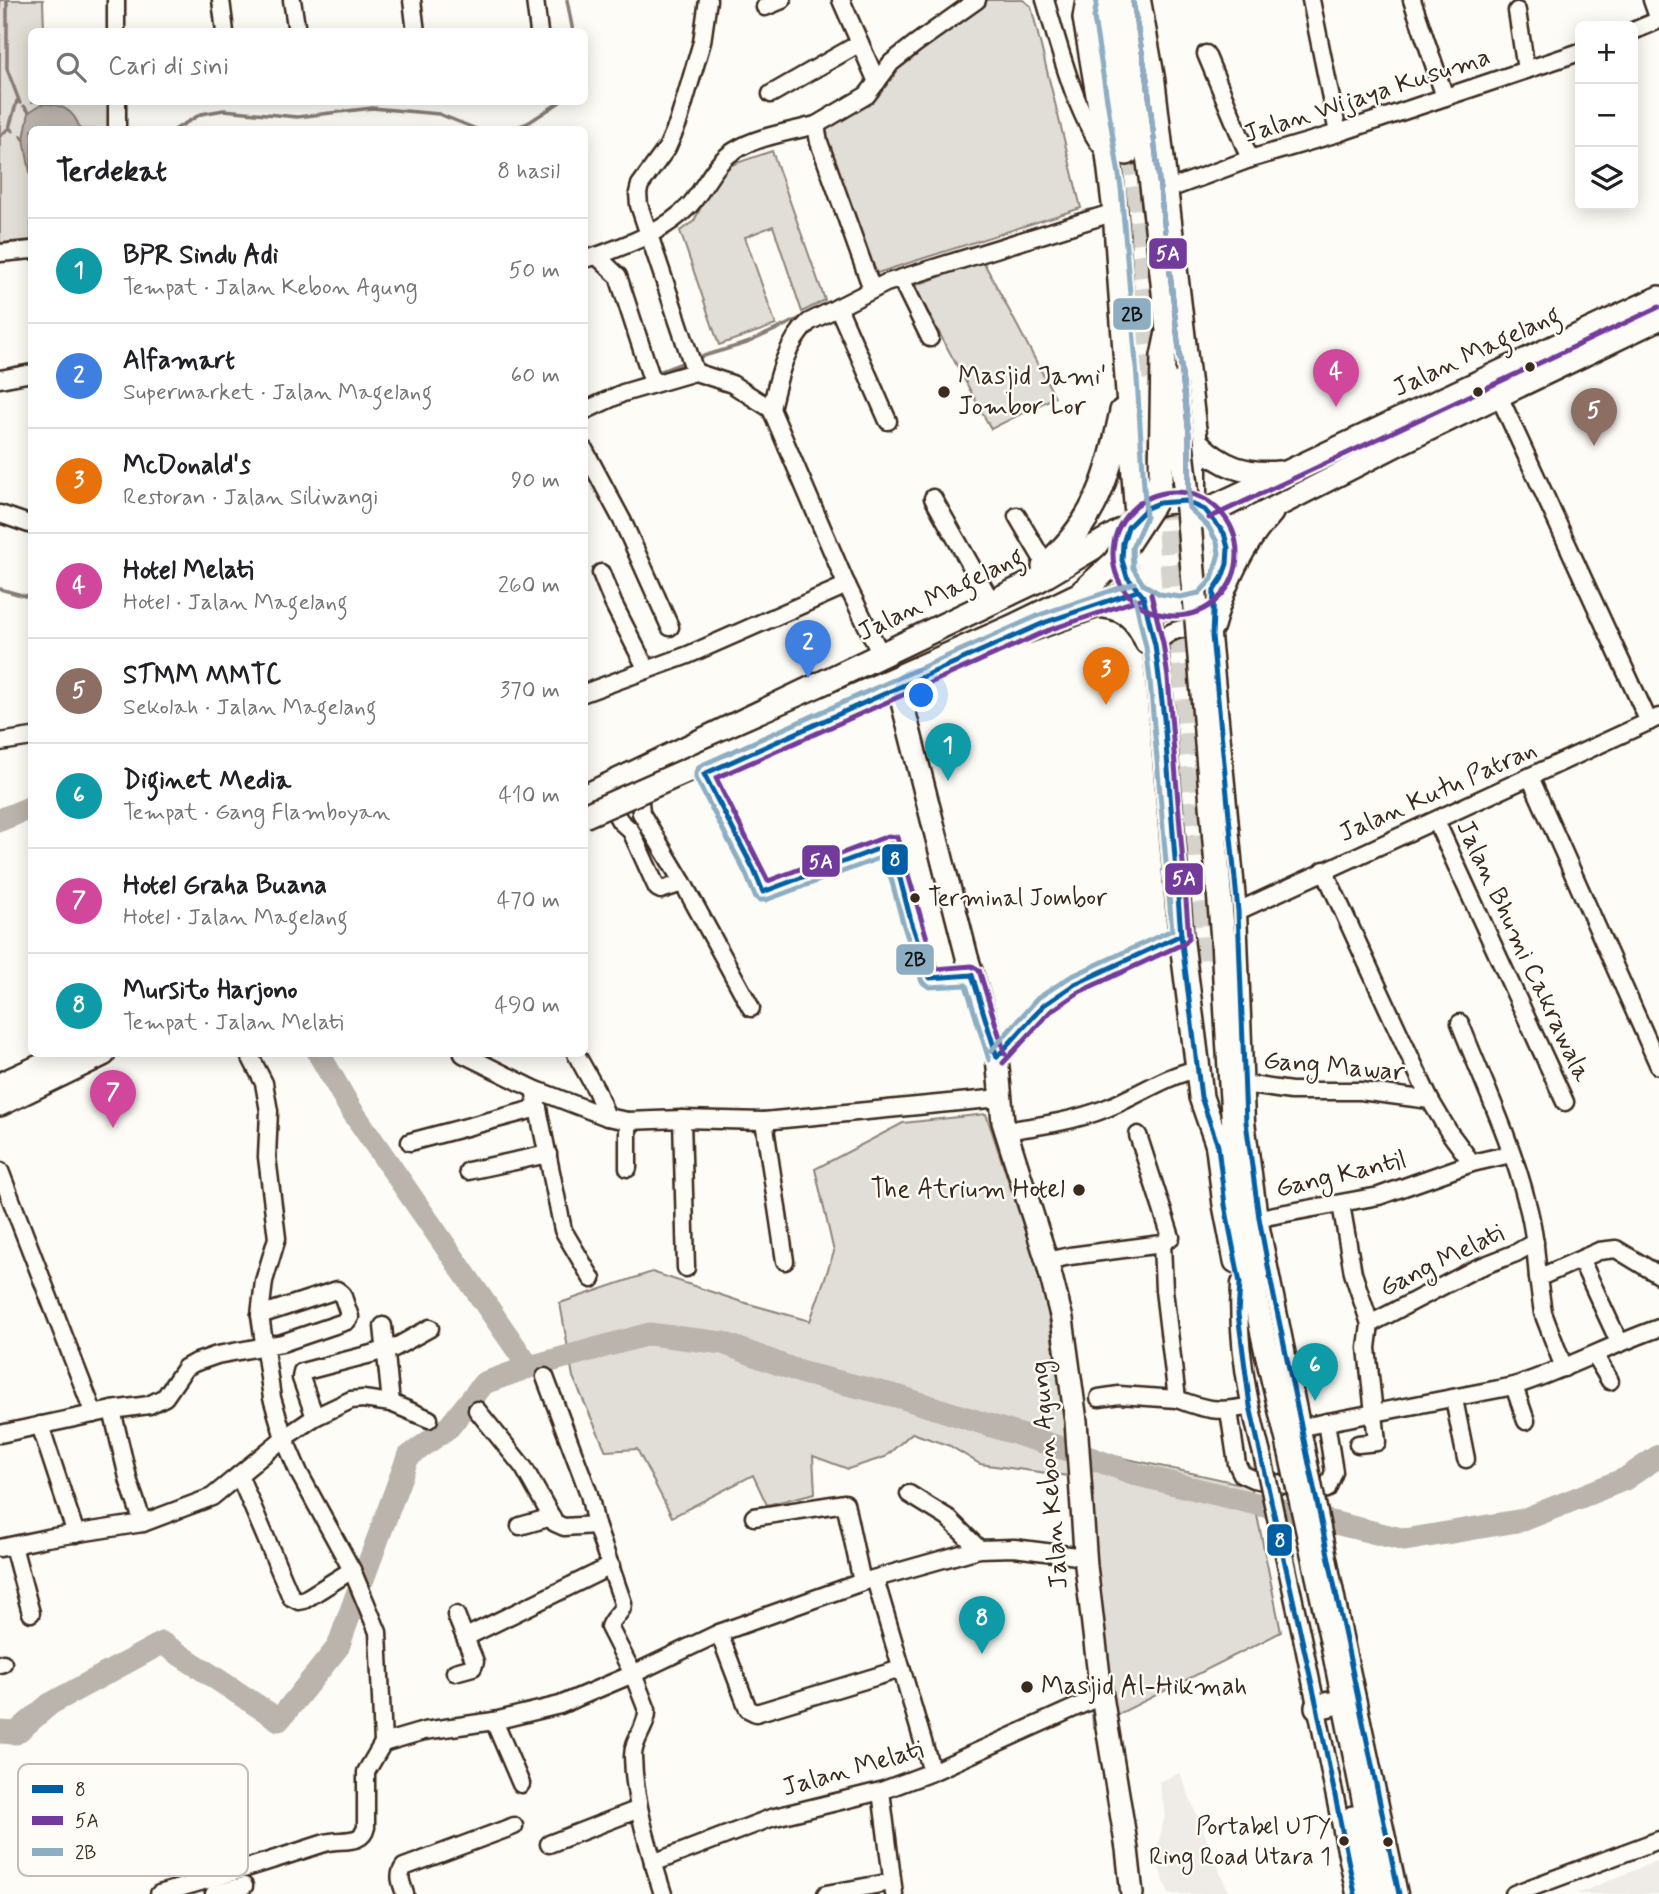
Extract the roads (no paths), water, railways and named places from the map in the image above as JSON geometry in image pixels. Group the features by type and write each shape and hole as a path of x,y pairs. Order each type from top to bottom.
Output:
{"highway":[{"path":"1088,0 1085,18 1117,153"},
{"path":"1099,0 1117,86 1115,212 1132,441 1132,522 1123,543 1122,560 1127,577 1140,593 1160,605 1180,607 1198,602 1214,590 1227,564 1228,548 1224,533 1216,520 1202,508 1172,500 1147,508 1132,522"},
{"path":"1121,0 1130,41 1160,247 1186,485 1223,940 1234,1124 1252,1217 1255,1294 1324,1641 1324,1705 1367,1894"},
{"path":"588,814 1012,627 1080,594 1115,562 1135,536 1153,505 1161,477 1163,356 1168,332"},
{"path":"1060,617 1046,571 1101,494 1111,463 1128,378"},
{"name":"Jalan Magelang","path":"588,795 996,599 1132,522"},
{"path":"588,826 898,686 1060,617 1140,593"},
{"path":"1140,593 1155,645 1181,934 1201,1097 1218,1146"},
{"path":"1094,605 1112,606 1131,617 1142,630 1159,679"},
{"path":"1200,969 1225,1205 1240,1283 1287,1447"},
{"path":"0,1085 61,1057"},
{"path":"0,1104 97,1057"},
{"path":"1324,1641 1348,1691 1359,1706 1353,1736"},
{"path":"1340,1676 1383,1894"}],"main road":[{"name":"Jalan Magelang","path":"1202,508 1287,472 1659,297"},
{"name":"Jalan Magelang","path":"1224,533 1403,442 1659,319"},
{"path":"1199,439 1220,462 1232,468 1259,473 1287,472"},
{"path":"1213,631 1232,570 1252,537 1278,506"},
{"name":"Jalan Kebon Agung","path":"898,686 972,975 997,1057 1005,1130 1047,1261 1062,1319 1076,1420 1085,1557 1101,1696 1132,1894"}],"street":[{"path":"116,0 116,28"},
{"path":"221,0 224,28"},
{"path":"292,0 296,28"},
{"path":"412,0 416,28"},
{"path":"534,0 538,28"},
{"path":"695,372 638,193 640,185 667,148 678,123 702,41 708,0"},
{"path":"765,7 782,0"},
{"path":"841,0 877,82"},
{"path":"591,258 650,236 691,204 733,151 816,125 867,95 891,63 977,0"},
{"path":"1045,0 1067,72 1096,140 1117,153"},
{"path":"1142,0 1156,78 1170,189 1199,439 1202,508"},
{"path":"1311,0 1338,133"},
{"path":"1638,28 1659,20 1652,0"},
{"path":"1417,1 1444,97"},
{"path":"1517,11 1525,70"},
{"path":"771,94 860,43"},
{"path":"1206,54 1250,159"},
{"name":"Jalan Wijaya Kusuma","path":"1170,189 1250,159 1338,133 1575,54"},
{"path":"117,105 117,126"},
{"path":"816,125 819,142 872,289"},
{"path":"771,409 779,373 800,331 809,322 872,289 1115,212"},
{"path":"0,253 28,250"},
{"path":"591,258 618,276 653,383"},
{"path":"901,279 930,338"},
{"path":"838,307 888,421"},
{"path":"588,409 623,393 695,372 732,384 771,409 847,585 881,655"},
{"path":"0,379 28,374"},
{"path":"1499,396 1654,719"},
{"path":"1132,441 1143,448 1168,452 1199,439"},
{"path":"588,456 623,522 670,627"},
{"path":"933,498 996,599"},
{"path":"0,514 28,524"},
{"path":"1017,516 1046,571"},
{"path":"601,573 647,670"},
{"path":"588,692 688,654 847,585"},
{"path":"1214,590 1213,631 1238,911 1243,1084 1252,1217"},
{"path":"1155,645 1164,635 1176,629 1189,627 1213,631"},
{"name":"Jalan Kutu Patran","path":"1238,911 1654,719"},
{"path":"1,739 28,737"},
{"path":"1530,777 1659,1066"},
{"path":"640,802 640,813 683,883 751,1008"},
{"path":"616,814 631,831 657,887 661,890 683,883"},
{"name":"Jalan Bhumi Cakrawala","path":"1436,821 1565,1102"},
{"path":"1325,870 1430,1100"},
{"path":"997,1057 1044,1005 1075,984 1181,934"},
{"path":"1460,1023 1527,1203 1535,1242 1543,1313 1564,1368"},
{"path":"248,1868 332,1840 360,1839 366,1827 366,1772 383,1743 378,1632 352,1570 299,1473 284,1438 272,1398 260,1315 264,1281 277,1238 267,1157 268,1097 251,1057"},
{"path":"469,1057 534,1089 628,1121 764,1121 1000,1098"},
{"path":"578,1057 607,1116"},
{"path":"1005,1130 1070,1119 1107,1109 1178,1073 1198,1069"},
{"name":"Gang Mawar","path":"1243,1084 1291,1091 1360,1091 1430,1100 1472,1163"},
{"path":"534,1089 566,1238 592,1279"},
{"path":"410,1142 538,1108"},
{"path":"682,1119 686,1268"},
{"path":"628,1121 628,1168"},
{"path":"764,1121 785,1261"},
{"path":"1047,1261 1162,1244 1171,1237 1138,1135"},
{"path":"468,1171 548,1154"},
{"path":"1472,1163 1511,1154"},
{"name":"Gang Kantil","path":"1252,1217 1379,1196 1472,1163"},
{"path":"0,1171 94,1413"},
{"name":"Gang Melati","path":"1341,1204 1353,1273 1370,1324 1475,1269 1516,1253 1535,1242"},
{"path":"1162,1244 1177,1399"},
{"path":"1538,1278 1599,1251 1616,1249 1659,1276"},
{"path":"1581,1260 1619,1342"},
{"path":"1240,1283 1238,1314 1250,1406 1287,1447 1326,1422 1514,1386 1595,1356 1619,1342 1659,1328"},
{"path":"0,1434 94,1413 157,1403 171,1391 177,1377 185,1368 194,1363 218,1354 292,1340 347,1321 350,1314 342,1294 337,1290 260,1315"},
{"path":"1358,1444 1377,1442 1367,1348 1370,1324"},
{"path":"383,1325 391,1403"},
{"path":"315,1417 300,1378 302,1372 385,1351 402,1345 430,1328"},
{"path":"1595,1356 1610,1381"},
{"path":"545,1377 589,1493 596,1525 624,1606 609,1627 633,1674 647,1716 635,1740 633,1754 639,1809 663,1894"},
{"path":"1514,1386 1526,1421"},
{"path":"1099,1398 1119,1395 1177,1399 1196,1407 1218,1411 1250,1406"},
{"path":"1454,1399 1466,1459"},
{"path":"31,1613 6,1547 143,1523 212,1497 284,1438 315,1417 351,1400 391,1403 429,1419"},
{"path":"112,1410 129,1482 143,1523"},
{"path":"477,1410 524,1468 559,1526 596,1525"},
{"path":"1230,1411 1237,1464 1242,1474 1253,1479 1321,1491 1327,1489 1334,1472 1326,1422"},
{"path":"40,1425 76,1534"},
{"path":"239,1475 287,1591 292,1597 299,1601 304,1600 352,1570"},
{"path":"909,1494 948,1518 979,1549"},
{"path":"754,1517 845,1503 868,1581 901,1669 932,1772"},
{"path":"520,1526 552,1517"},
{"path":"383,1743 424,1731 494,1721 559,1705 719,1633 868,1581 979,1549 1014,1548 1085,1557"},
{"path":"466,1637 611,1566"},
{"path":"455,1672 475,1665 456,1615"},
{"path":"719,1633 748,1709 756,1713 901,1669"},
{"path":"1324,1641 1359,1706 1399,1894"},
{"name":"Jalan Melati","path":"653,1863 771,1818 881,1791 932,1772 1101,1696"},
{"path":"1324,1705 1354,1894"},
{"path":"494,1721 521,1784"},
{"path":"826,1894 893,1888 881,1791"},
{"path":"549,1844 639,1809"},
{"path":"405,1894 400,1877 404,1867 514,1826"},
{"path":"1514,1894 1659,1840"},
{"path":"159,1894 223,1876"}],"waterway":[{"path":"7,0 7,69 20,103"},
{"path":"567,0 572,28"},
{"path":"9,128 17,101"},
{"path":"520,126 555,105"},
{"path":"24,106 29,112"},
{"path":"181,126 201,114 224,110 297,117 372,108 439,114 469,126"},
{"path":"0,136 9,128 13,131"},
{"path":"21,136 24,139"},
{"path":"900,271 1091,210"},
{"path":"839,298 861,286"},
{"path":"697,358 747,343 807,315"},
{"path":"656,373 685,362"},
{"path":"625,384 645,377"},
{"path":"0,589 28,596"},
{"path":"0,820 28,809"},
{"path":"321,1057 350,1108 529,1367 649,1334 723,1343 803,1373 900,1397 1138,1475 1405,1540 1523,1520 1625,1479 1659,1456"},
{"path":"363,1579 408,1457 449,1427 484,1383 529,1367"},
{"path":"0,1732 16,1733 50,1704 162,1643 279,1720 338,1647 357,1594"}],"tunnel":[{"path":"1127,153 1155,386"},
{"path":"1164,462 1200,969"}],"place":[{"name":"Masjid Jami' Jombor Lor","path":"944,392"},
{"name":"Hotel Melati","path":"1336,407"},
{"name":"STMM MMTC","path":"1594,446"},
{"name":"Alfamart","path":"808,678"},
{"name":"McDonald's","path":"1106,705"},
{"name":"BPR Sindu Adi","path":"948,781"},
{"name":"Terminal Jombor","path":"915,898"},
{"name":"Hotel Graha Buana","path":"113,1128"},
{"name":"The Atrium Hotel","path":"1079,1190"},
{"name":"Diginet Media","path":"1315,1401"},
{"name":"Mursito Harjono","path":"982,1654"},
{"name":"Masjid Al-Hikmah","path":"1027,1687"},
{"name":"Portabel UTY Ring Road Utara 1","path":"1344,1841"}]}
